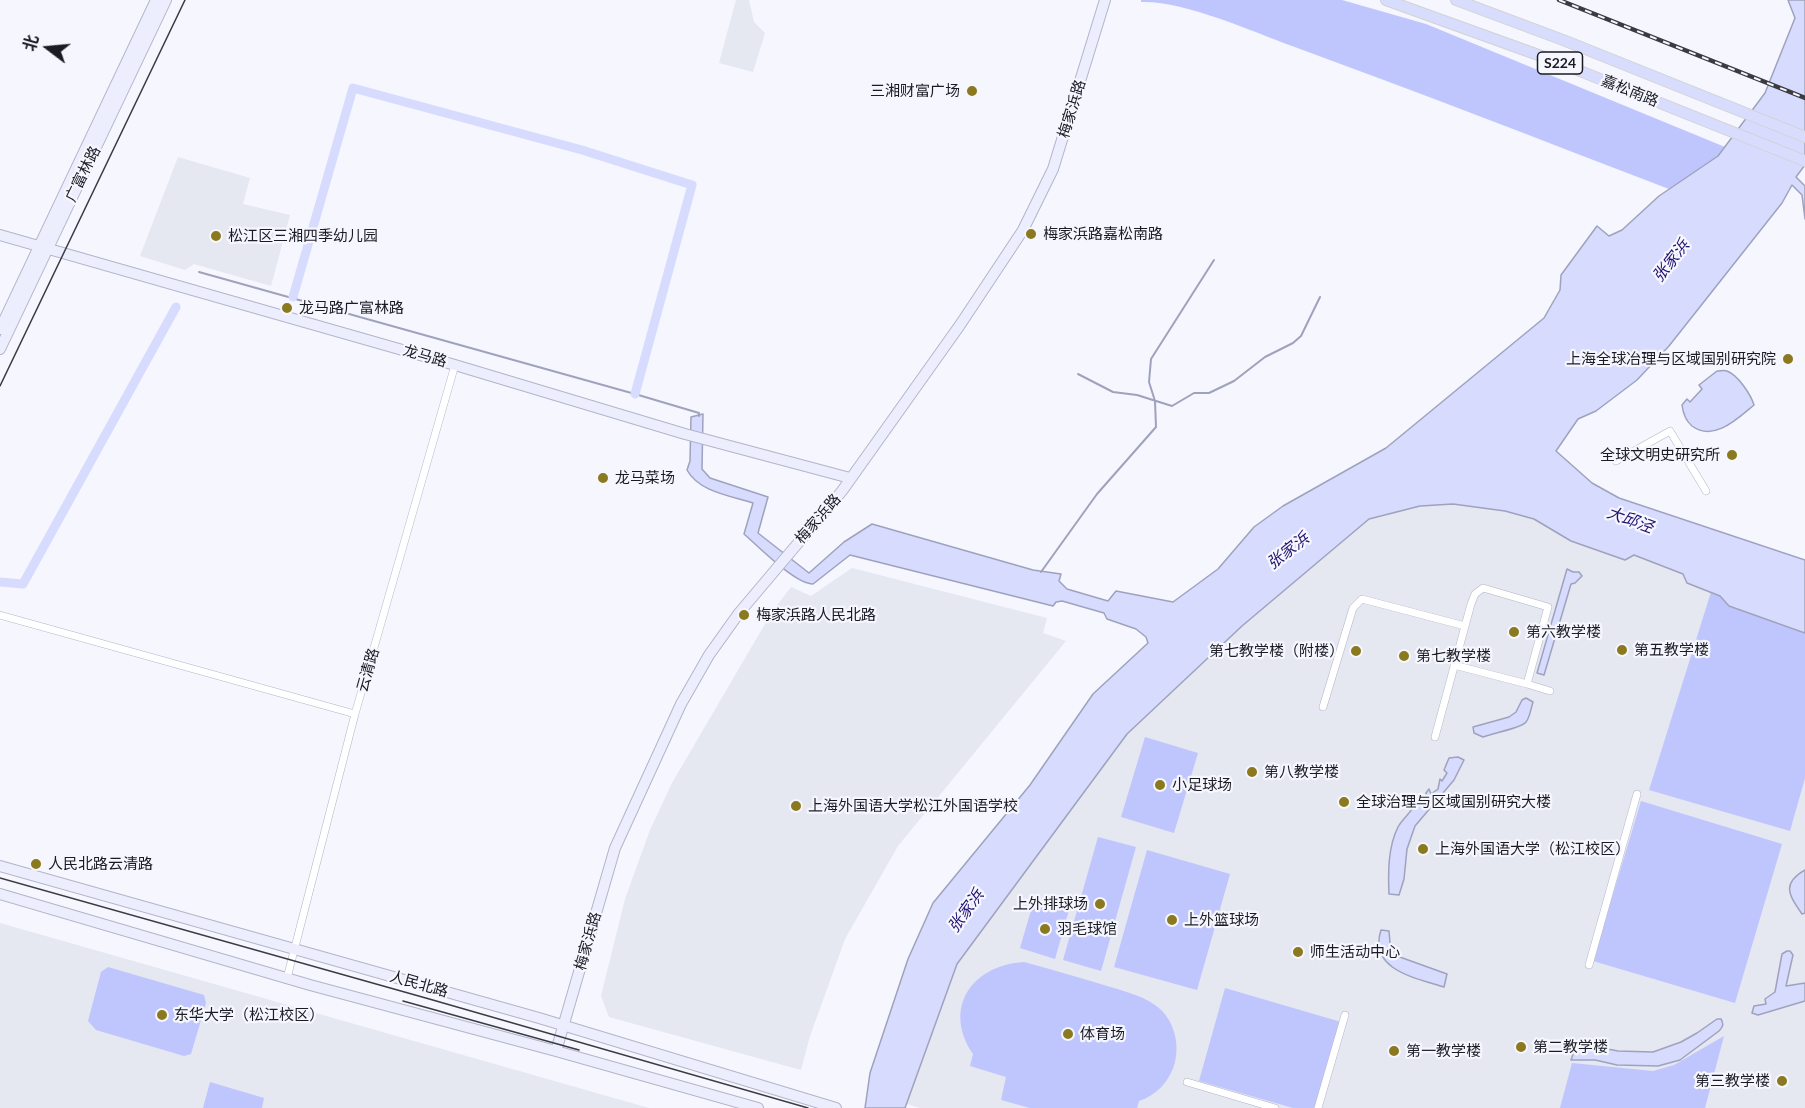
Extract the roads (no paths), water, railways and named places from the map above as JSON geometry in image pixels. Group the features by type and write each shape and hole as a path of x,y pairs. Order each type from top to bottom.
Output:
{"main road":[{"name":"广富林路","path":"0,349 43,247 156,0"},
{"name":"广富林路","path":"0,328 166,0"},
{"name":"梅家浜路","path":"556,1050 615,848 681,704 709,655 739,613 842,491 1023,230 1053,169 1105,0"},
{"name":"嘉松南路","path":"1386,0 1555,61 1805,161"},
{"name":"嘉松南路","path":"1456,0 1574,44 1805,137"},
{"name":"龙马路","path":"0,235 455,365 685,434 850,478"},
{"name":"人民北路","path":"0,866 295,948 836,1108"},
{"name":"人民北路","path":"0,894 287,978 556,1050 758,1108"}],"street":[{"name":"云清路","path":"287,978 355,714 455,365"},
{"path":"1616,461 1670,431 1706,491"},
{"path":"1435,738 1475,594 1483,588 1548,607 1527,684"},
{"path":"1323,706 1353,608 1362,598 1465,626"},
{"path":"0,615 355,714"},
{"path":"1455,665 1550,691"},
{"path":"1589,965 1637,794"},
{"path":"1318,1108 1345,1015"},
{"path":"1187,1083 1275,1108"}],"water":[{"path":"1788,0 1805,0 1805,165 1796,177 1805,186 1805,219 1802,195 1792,185 1782,203 1669,346 1637,380 1596,411 1578,419 1556,451 1592,483 1619,498 1805,560 1805,633 1729,606 1720,596 1687,583 1683,574 1634,555 1625,560 1571,541 1534,519 1505,511 1453,504 1420,506 1369,519 1242,626 1127,734 957,964 905,1108 865,1108 870,1073 908,959 933,903 1030,785 1093,694 1148,643 1146,637 1136,629 1107,619 1104,613 1062,601 1056,602 1053,606 850,555 813,584 805,582 777,564 744,534 753,503 707,488 692,477 687,470 690,461 691,417 703,414 702,469 710,478 768,497 758,533 809,573 844,542 872,524 1033,570 1061,574 1059,581 1067,589 1108,601 1116,591 1173,602 1218,569 1254,527 1283,506 1386,448 1544,318 1560,290 1561,275 1597,226 1609,236 1622,230 1659,196 1718,156 1765,93 1795,18"},
{"path":"1717,371 1727,371 1740,381 1754,405 1725,427 1709,431 1700,430 1688,422 1682,405 1687,399 1690,402 1702,389 1699,385"},
{"path":"1567,569 1579,572 1582,576 1571,584 1544,675 1537,673"},
{"path":"1526,698 1533,702 1526,722 1483,737 1474,733 1473,727 1509,717 1516,712 1522,700"},
{"path":"1458,757 1464,760 1454,780 1415,826 1407,849 1404,879 1399,895 1389,894 1390,851 1398,827 1415,804 1422,804 1428,799 1426,793 1429,789 1431,794 1438,789 1440,779 1442,781 1447,773 1444,770 1449,758"},
{"path":"1805,870 1805,913 1802,914 1791,895 1790,885 1797,875"},
{"path":"1381,930 1389,931 1390,943 1397,956 1447,974 1444,987 1408,976 1388,963 1381,955 1379,944"},
{"path":"1787,951 1793,955 1786,986 1805,983 1805,1001 1758,1015 1752,1013 1754,1006 1766,1004 1765,999 1775,992 1782,954"},
{"path":"1717,1019 1723,1022 1720,1030 1680,1060 1658,1066 1617,1065 1595,1060 1571,1060 1577,1043 1618,1051 1653,1052 1681,1042"}],"waterway":[{"path":"293,297 353,88 582,150 692,185 635,394"},
{"path":"1041,572 1097,494 1156,427 1155,401 1149,382 1151,359 1214,260"},
{"path":"199,272 635,394 699,413 699,416"},
{"path":"1078,374 1113,392 1137,395 1172,406 1194,393 1209,393 1234,381 1265,357 1293,343 1301,336 1320,297"},
{"path":"0,582 23,584 176,307"}],"tram line":[{"path":"0,386 185,0"},
{"path":"0,878 808,1108"},
{"path":"403,1001 579,1050"}],"railway":[{"path":"1559,0 1805,98"}],"place":[{"name":"三湘财富广场","path":"972,91"},
{"name":"梅家浜路嘉松南路","path":"1031,234"},
{"name":"松江区三湘四季幼儿园","path":"216,236"},
{"name":"龙马路广富林路","path":"287,308"},
{"name":"上海全球冶理与区域国别研究院","path":"1788,359"},
{"name":"全球文明史研究所","path":"1732,455"},
{"name":"龙马菜场","path":"603,478"},
{"name":"梅家浜路人民北路","path":"744,615"},
{"name":"第六教学楼","path":"1514,632"},
{"name":"第五教学楼","path":"1622,650"},
{"name":"第七教学楼（附楼）","path":"1356,651"},
{"name":"第七教学楼","path":"1404,656"},
{"name":"第八教学楼","path":"1252,772"},
{"name":"小足球场","path":"1160,785"},
{"name":"全球治理与区域国别研究大楼","path":"1344,802"},
{"name":"上海外国语大学松江外国语学校","path":"796,806"},
{"name":"上海外国语大学（松江校区）","path":"1423,849"},
{"name":"人民北路云清路","path":"36,864"},
{"name":"上外排球场","path":"1100,904"},
{"name":"上外篮球场","path":"1172,920"},
{"name":"羽毛球馆","path":"1045,929"},
{"name":"师生活动中心","path":"1298,952"},
{"name":"东华大学（松江校区）","path":"162,1015"},
{"name":"体育场","path":"1068,1034"},
{"name":"第二教学楼","path":"1521,1047"},
{"name":"第一教学楼","path":"1394,1051"},
{"name":"第三教学楼","path":"1782,1081"}],"water label":[{"name":"张家浜","path":"1671,261"},
{"name":"大邱泾","path":"1630,520"},
{"name":"张家浜","path":"1288,551"},
{"name":"张家浜","path":"966,911"}]}
